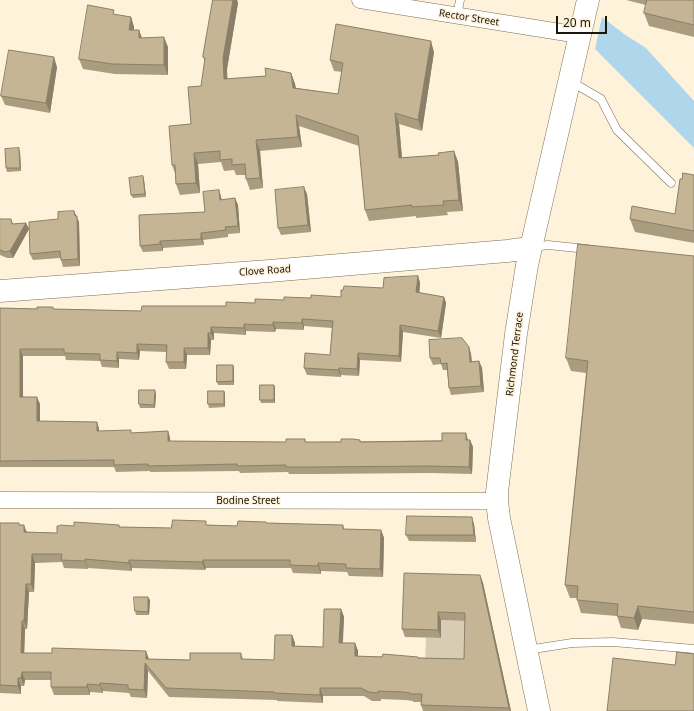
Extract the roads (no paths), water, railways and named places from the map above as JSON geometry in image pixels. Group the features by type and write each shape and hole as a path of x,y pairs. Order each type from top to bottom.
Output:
{"main road":[{"name":"Richmond Terrace","path":"538,711 497,502 516,334 530,248 588,0"},
{"name":"Clove Road","path":"0,291 305,268 530,248"}],"street":[{"name":"Rector Street","path":"360,0 579,35"},
{"name":"Bodine Street","path":"0,500 497,502"}],"lane":[{"path":"457,16 460,0"},
{"path":"569,81 602,99 616,130 671,183"},
{"path":"530,248 548,245 594,250"},
{"path":"526,650 572,643 613,642 694,649"}],"water":[{"path":"602,17 624,34 646,48 694,101 694,148 595,49"}]}
